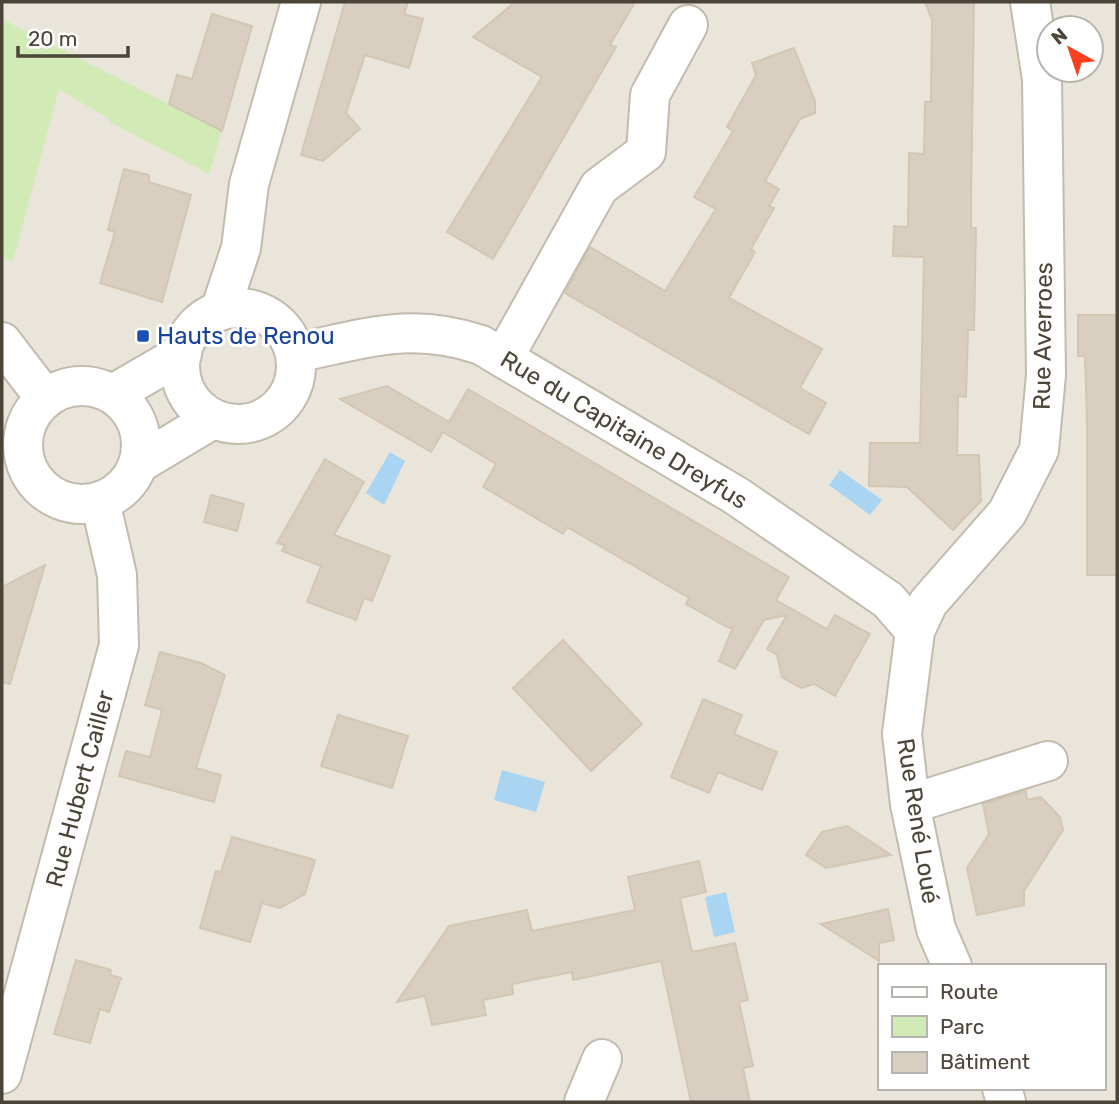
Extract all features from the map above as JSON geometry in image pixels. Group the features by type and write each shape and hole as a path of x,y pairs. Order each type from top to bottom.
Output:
{"street":[{"path":"220,311 241,248 249,184 301,2"},
{"name":"Rue Averroes","path":"915,631 928,603 1007,513 1039,450 1046,374 1042,79 1030,2"},
{"path":"504,357 599,187 646,152 650,94 688,25"},
{"path":"241,248 265,315 289,338 295,353 296,372 291,389 281,405 267,417 240,424 213,419 197,407 186,392 181,373 181,354 189,336 202,321 220,311 235,308 265,315"},
{"name":"Rue du Capitaine Dreyfus","path":"295,353 405,331 447,333 504,357 735,495 888,600 915,631"},
{"path":"2,342 45,398"},
{"path":"113,394 181,354"},
{"path":"78,385 113,394 128,407 137,425 141,444 138,464 129,481 116,493 100,501 81,504 62,501 46,492 33,478 25,462 22,444 29,419 45,398 78,385"},
{"path":"138,464 213,419"},
{"name":"Rue Hubert Cailler","path":"2,1074 119,645 117,575 100,501"},
{"name":"Rue René Loué","path":"915,631 902,734 910,804 936,929 951,964"},
{"path":"910,804 1048,761"},
{"path":"584,1102 602,1059"}],"shaded area":[{"path":"2,2 1117,2 1117,1102 2,1102"}],"green space":[{"path":"2,19 222,131 209,174 110,122 59,89 13,261 2,258"}],"water":[{"path":"390,452 405,461 384,505 366,493"},
{"path":"840,470 882,500 870,515 829,485"},
{"path":"502,770 545,782 536,812 494,800"},
{"path":"726,892 735,932 714,937 705,897"}],"building":[{"path":"345,2 408,2 404,14 423,19 409,68 365,55 346,113 360,129 323,161 301,155"},
{"path":"515,2 635,2 610,45 616,47 493,259 447,232 542,77 473,37"},
{"path":"925,2 974,2 971,228 976,228 974,330 968,330 966,397 958,396 957,455 979,455 981,501 953,530 907,487 869,486 870,443 920,443 924,257 893,256 894,226 908,227 909,153 924,154 925,102 931,102 932,20"},
{"path":"212,14 252,26 222,131 169,104 177,75 192,79"},
{"path":"794,48 815,101 815,113 800,119 765,181 779,189 769,206 774,208 751,249 755,252 729,298 822,349 800,388 826,403 809,434 565,293 590,247 665,291 716,209 694,197 733,131 727,127 756,75 752,63"},
{"path":"124,169 149,175 149,182 191,195 162,302 100,283 115,232 108,230"},
{"path":"1078,315 1117,315 1117,575 1087,575 1085,356 1078,356"},
{"path":"387,386 449,422 468,389 789,577 776,600 827,629 835,615 870,634 835,696 814,684 801,688 782,677 777,655 767,649 787,615 764,620 735,669 719,661 733,627 729,628 686,604 689,598 567,527 563,534 483,487 496,464 443,432 431,452 340,399"},
{"path":"325,459 364,482 334,535 390,556 372,601 364,598 356,620 307,602 321,566 282,551 285,545 277,543"},
{"path":"211,495 244,504 237,531 204,522"},
{"path":"45,565 10,684 2,682 2,587"},
{"path":"563,640 642,724 591,771 513,688"},
{"path":"160,652 201,663 225,675 196,768 221,775 214,802 119,776 126,751 150,757 162,710 145,705"},
{"path":"703,699 742,715 734,734 777,752 762,790 718,772 709,793 671,777"},
{"path":"338,715 408,736 392,788 321,766"},
{"path":"1026,791 1027,800 1041,797 1060,817 1063,830 1024,891 1024,905 977,915 967,868 989,834 983,804"},
{"path":"847,826 891,855 826,868 806,855 822,832"},
{"path":"232,837 315,860 305,894 280,908 262,903 250,942 200,928 216,871 221,872"},
{"path":"699,861 706,892 680,898 692,952 735,943 748,1000 739,1002 753,1066 743,1068 750,1102 691,1102 661,961 573,980 572,972 512,984 513,994 483,1000 486,1015 432,1025 425,996 397,1002 449,926 527,910 532,931 635,910 628,877"},
{"path":"888,909 894,940 879,943 879,961 821,924"},
{"path":"76,960 111,970 110,975 121,978 109,1012 100,1009 90,1043 54,1034"}],"place":[{"name":"Hauts de Renou","path":"143,336"}]}
